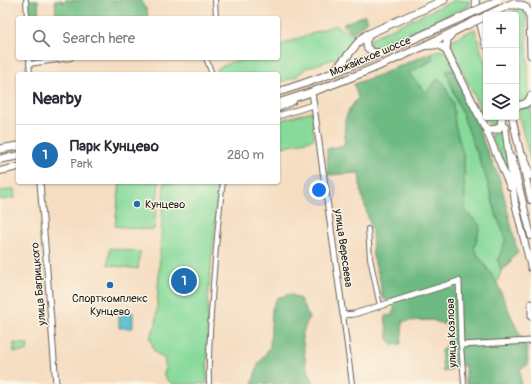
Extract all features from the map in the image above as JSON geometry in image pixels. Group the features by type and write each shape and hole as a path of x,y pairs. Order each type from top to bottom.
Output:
{"main road":[{"path":"325,76 344,62 361,39 372,32 444,0"},
{"path":"484,0 485,12"},
{"name":"Можайское шоссе","path":"493,12 521,0"},
{"path":"475,1 483,12"},
{"name":"Можайское шоссе","path":"280,91 325,76 386,51 498,1"},
{"path":"510,5 517,4 524,6 530,13 531,55"},
{"name":"Можайское шоссе","path":"280,102 304,95 365,71 455,31 483,16"},
{"path":"446,50 447,40 455,31"},
{"path":"372,32 366,41 367,48 372,52 386,51"},
{"path":"419,47 436,45 443,47 446,50 485,127 509,184 531,268"},
{"path":"280,107 304,95"},
{"path":"519,104 523,105 527,103 531,96"},
{"path":"485,127 489,130 498,129 502,120"},
{"path":"504,120 531,236"},
{"path":"513,120 531,200"},
{"path":"505,126 515,203"},
{"path":"514,126 531,176"},
{"path":"0,149 16,146"},
{"path":"0,159 16,156"},
{"path":"0,170 16,168"}],"street":[{"path":"26,0 27,16"},
{"path":"215,0 216,16"},
{"path":"29,60 30,72"},
{"path":"29,64 57,60"},
{"path":"207,60 211,72"},
{"name":"улица Вересаева","path":"312,92 352,384"},
{"path":"280,115 313,105"},
{"name":"улица Багрицкого","path":"40,184 56,384"},
{"path":"209,384 212,300 223,184"},
{"path":"343,315 354,314 380,306 370,258 368,229"},
{"name":"улица Козлова","path":"380,306 459,281 464,384"},
{"path":"531,303 531,317"},
{"path":"461,344 531,341"}],"green space":[{"path":"27,0 38,0 39,16 28,16"},
{"path":"55,0 62,0 63,4 65,0 142,0 148,16 56,16"},
{"path":"455,0 468,0 469,6 377,48 374,49 370,46 369,42 373,37"},
{"path":"519,9 525,12 526,16 529,99 519,103 519,12 513,12"},
{"path":"365,15 367,21 353,33 343,24"},
{"path":"335,25 356,38 342,56 304,69 302,72 298,73 298,76 280,82 280,72 217,72 217,69 224,65 239,60 280,60 280,45"},
{"path":"475,29 483,57 483,115 453,51 451,43 452,40"},
{"path":"440,50 446,51 455,70 446,71 486,177 496,214 506,239 498,260 501,271 497,283 474,249 480,226 465,210 464,157 455,125 453,103 437,79 426,94 409,73 433,60 432,52"},
{"path":"432,52 433,59 409,73 426,93 437,79 443,82 453,103 455,125 464,157 465,210 480,226 474,249 497,283 527,349 528,365 520,369 521,384 466,384 465,365 443,372 441,350 449,342 446,325 432,320 403,321 401,344 393,345 388,338 385,316 392,315 395,307 382,297 380,280 373,256 372,231 361,192 359,173 328,175 327,149 344,145 345,120 352,105 358,98 354,84 384,73"},
{"path":"455,70 500,180 518,253 512,258 510,264 501,271 498,260 506,239 496,214 486,177 446,71"},
{"path":"531,104 531,162 519,118 519,107 525,108"},
{"path":"312,111 314,139 280,148 280,120"},
{"path":"499,120 498,124 491,126 486,121"},
{"path":"502,131 511,175 491,137 491,135"},
{"name":"Кунцево","path":"120,184 159,184 154,230 115,226"},
{"path":"164,184 219,184 208,299 207,384 172,384 163,376 165,371 165,360 154,351 150,337 156,325"},
{"path":"14,189 15,198 0,200 0,191"},
{"path":"110,248 140,252 138,269 108,265"},
{"path":"290,294 300,299 309,317 302,335 306,365 314,384 252,384 258,365 270,347 272,309 277,298"},
{"path":"14,343 28,344 27,352 14,352"}],"water":[{"path":"119,312 133,312 133,328 119,328"}],"place":[{"name":"Кунцево","path":"137,204"},
{"name":"Парк Кунцево","path":"184,281"},
{"name":"Спорткомплекс Кунцево","path":"110,285"}]}
